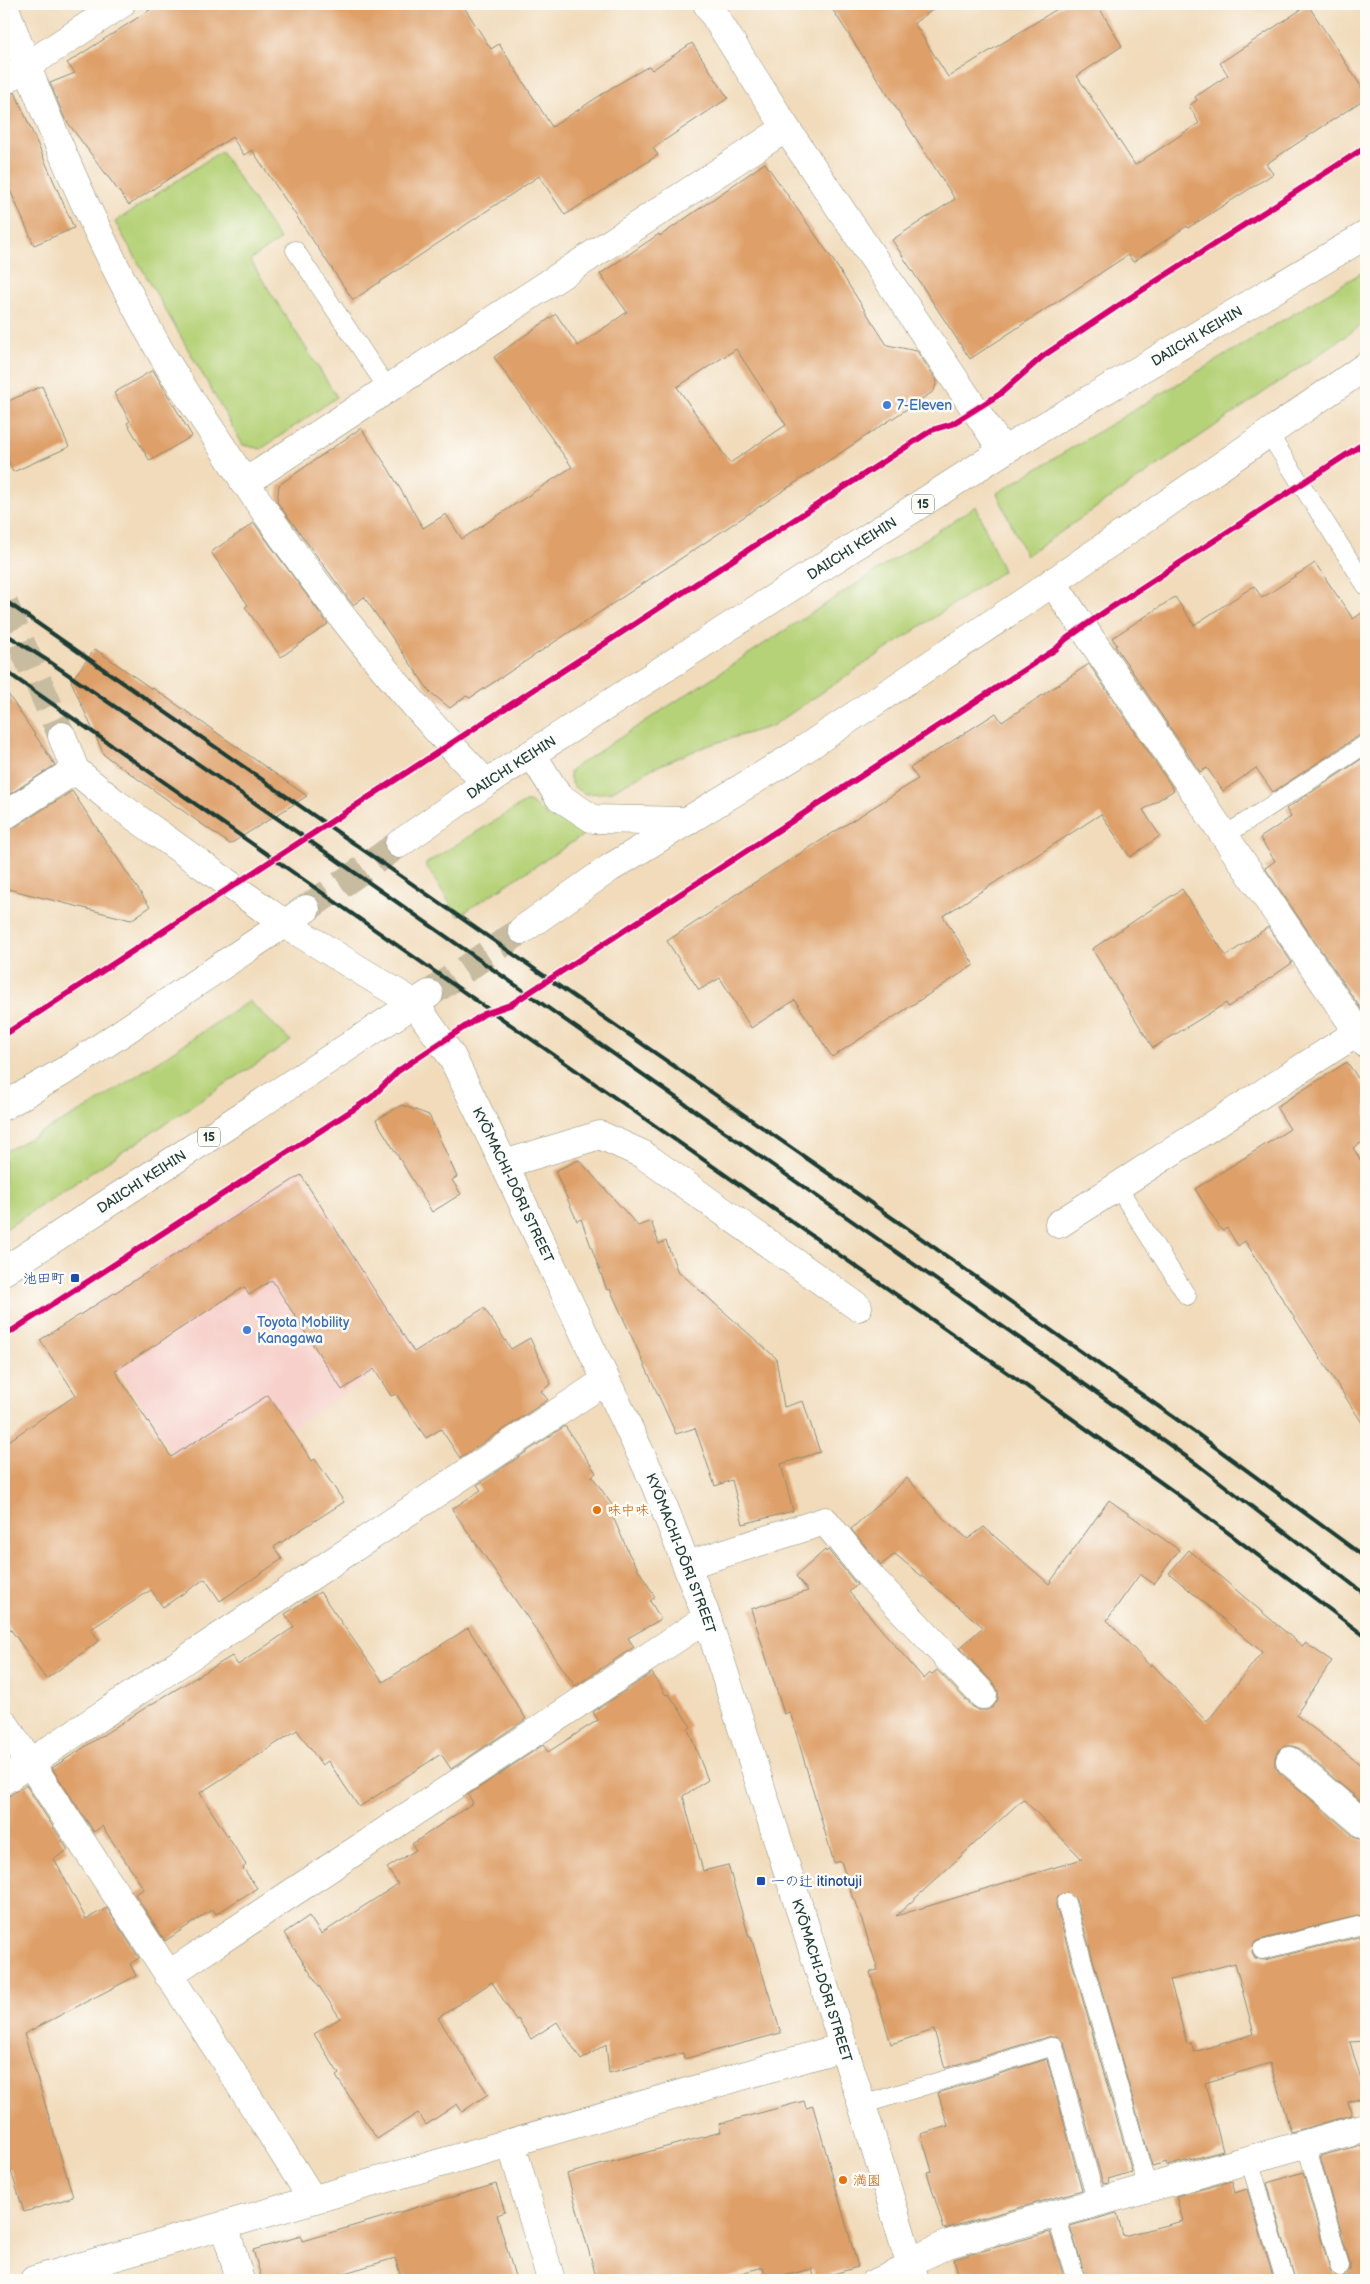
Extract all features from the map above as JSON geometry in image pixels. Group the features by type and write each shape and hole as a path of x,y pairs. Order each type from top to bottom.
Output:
{"main road":[{"path":"15,74 121,4"},
{"path":"707,4 786,128 1003,451"},
{"path":"4,5 15,74 152,336 244,483 315,583 426,720 486,783"},
{"path":"244,483 786,128"},
{"name":"DAIICHI KEIHIN","path":"399,844 486,783 1003,451 1366,235"},
{"path":"522,930 610,868 794,756 1052,582 1366,366"},
{"path":"1052,582 1224,836 1364,1034 1117,1186 1059,1224"},
{"path":"4,816 75,770 62,736"},
{"path":"532,754 558,796 592,819 688,820"},
{"name":"KYŌMACHI-DŌRI STREET","path":"75,770 114,802 296,916 422,999 504,1164 654,1484 687,1565 707,1618 862,2105 912,2271"},
{"path":"4,1106 71,1067 296,916"},
{"name":"DAIICHI KEIHIN","path":"4,1270 422,999"},
{"path":"504,1164 600,1136 642,1154 858,1307"},
{"path":"4,1780 605,1380"},
{"path":"687,1565 826,1521 868,1574 982,1695"},
{"path":"168,1975 707,1618"},
{"path":"4,1723 313,2200"},
{"path":"1290,1761 1366,1826"},
{"path":"34,2280 224,2227 843,2047"},
{"path":"912,2271 948,2244 1097,2204 1248,2159 1366,2127"},
{"path":"511,2143 551,2280"},
{"path":"224,2227 240,2280"}],"lane":[{"path":"295,250 388,389"},
{"path":"1269,434 1366,586"},
{"path":"1224,836 1366,744"},
{"path":"1117,1186 1187,1296"},
{"path":"1066,1903 1148,2189"},
{"path":"1262,1950 1366,1924"},
{"path":"862,2105 1054,2046 1097,2204"},
{"path":"1306,2144 1340,2267"},
{"path":"1248,2159 1285,2280"},
{"path":"1056,2215 1076,2280"},
{"path":"870,2280 912,2271"}],"shaded area":[{"name":"Toyota Mobility Kanagawa","path":"300,1169 414,1348 197,1490 80,1312"}],"green space":[{"path":"221,151 280,240 250,260 337,397 261,449 243,445 115,222"},
{"path":"1366,270 1366,322 1026,556 997,493"},
{"path":"976,506 1003,571 772,726 706,746 653,768 611,792 586,794 574,787 570,779 570,772 575,767"},
{"path":"525,802 530,802 550,818 580,826 583,831 582,836 458,916 425,864"},
{"path":"249,1001 291,1041 4,1230 4,1152 91,1106"}],"building":[{"path":"159,4 462,4 491,49 499,44 552,127 613,87 649,66 652,70 692,43 728,98 653,148 658,155 565,215 539,176 353,300 252,150 244,155 232,137 129,205 65,119 50,83 75,73 67,63"},
{"path":"829,4 941,4 914,23 948,77 1065,4 1097,4 1122,46 1077,76 1135,165 1199,123 1189,106 1197,100 1195,97 1228,75 1220,63 1308,5 1366,94 1366,98 1266,164 1273,174 1188,228 1187,226 1133,262 1128,255 970,359 892,240 955,199"},
{"path":"15,92 74,228 34,245 4,176 4,96"},
{"path":"765,163 831,257 887,345 917,351 937,381 934,391 470,698 466,696 450,708 430,692 364,597 353,605 277,502 279,485 361,428 388,468 423,528 446,514 462,539 572,467 494,357 556,314 578,346 627,312 600,274 659,234 660,236","holes":["736,349 786,425 730,463 677,387"]},
{"path":"153,370 192,436 150,461 127,423 130,421 114,393"},
{"path":"42,386 69,447 13,472 4,450 4,403"},
{"path":"254,523 328,624 281,657 245,607 248,605 211,552"},
{"path":"1315,563 1353,619 1366,610 1366,733 1360,735 1273,792 1256,768 1223,791 1207,768 1200,772 1115,646 1117,645 1112,638 1175,597 1194,625 1254,586 1262,598"},
{"path":"95,649 307,796 230,844 104,755 71,681"},
{"path":"1089,664 1174,790 1143,810 1160,836 1130,857 1101,814 943,916 974,965 832,1057 795,1000 751,1028 720,978 699,990 667,941 730,898 918,779 910,768 996,713 1002,722"},
{"path":"4,688 55,765 4,798"},
{"path":"1366,756 1366,1012 1363,1012 1265,868 1275,861 1260,838 1291,817 1286,809"},
{"path":"72,791 150,907 131,920 4,888 4,831 12,829"},
{"path":"1182,889 1226,956 1268,927 1292,963 1228,1007 1226,1003 1153,1048 1092,949"},
{"path":"1347,1062 1366,1090 1366,1140 1353,1148 1366,1169 1366,1429 1245,1241 1238,1246 1227,1228 1222,1231 1195,1189 1290,1129 1276,1107"},
{"path":"402,1105 429,1115 457,1177 452,1180 461,1194 432,1212 376,1120"},
{"path":"579,1160 638,1226 651,1221 659,1244 666,1241 677,1270 776,1358 784,1407 803,1401 820,1452 781,1464 793,1511 743,1524 732,1480 715,1486 695,1428 676,1434 610,1289 607,1290 581,1219 577,1221 555,1171"},
{"path":"301,1175 414,1352 484,1308 511,1349 530,1338 551,1384 541,1391 548,1400 460,1458 441,1429 426,1438 396,1394 391,1396 374,1369 342,1390 272,1280 249,1295 244,1287 115,1371 171,1457 268,1395 312,1461 315,1459 344,1502 274,1547 282,1559 220,1601 205,1579 163,1607 151,1590 91,1629 99,1641 46,1679 4,1620 4,1444 76,1395 40,1340"},
{"path":"565,1426 596,1473 592,1476 619,1515 614,1519 629,1554 655,1597 650,1601 661,1619 628,1638 634,1647 575,1686 452,1509 481,1490 477,1485"},
{"path":"907,1478 944,1519 968,1539 984,1527 1049,1584 1109,1500 1179,1550 1154,1584 1140,1574 1107,1620 1207,1722 1262,1652 1169,1573 1189,1550 1302,1646 1305,1643 1332,1661 1296,1715 1366,1769 1366,1806 1300,1749 1293,1746 1285,1746 1278,1751 1275,1758 1275,1766 1280,1773 1356,1838 1366,1841 1366,1914 1259,1940 1254,1943 1252,1952 1255,1958 1265,1960 1366,1935 1366,2041 1350,2042 1366,2097 1348,2102 1352,2115 1291,2132 1270,2063 1205,2083 1223,2151 1167,2166 1166,2162 1152,2166 1076,1900 1068,1893 1058,1896 1056,1906 1132,2172 1108,2179 1109,2183 1103,2184 1064,2043 1057,2036 1051,2036 945,2068 934,2030 891,2044 870,1972 878,1970 841,1861 834,1863 790,1712 784,1714 751,1609 808,1591 796,1576 825,1550 826,1552 828,1550 857,1585 849,1592 924,1679 930,1673 932,1674 937,1670 972,1706 979,1710 987,1710 993,1707 998,1699 998,1691 995,1685 960,1648 983,1627 895,1554 881,1565 851,1529","holes":["1023,1799 1082,1859 896,1916","1235,1963 1254,2034 1194,2052 1191,2043 1187,2044 1170,1980"]},
{"path":"320,1592 383,1682 468,1628 526,1719 451,1769 441,1754 359,1807 328,1761 322,1765 297,1730 200,1793 246,1865 243,1868 257,1888 216,1914 213,1909 165,1941 135,1894 144,1889 102,1826 94,1832 52,1768 145,1708 232,1656 238,1665 294,1627 285,1614"},
{"path":"652,1673 666,1695 669,1694 691,1727 688,1729 708,1780 683,1796 703,1871 728,1865 749,1937 751,1937 781,2033 684,2059 683,2053 609,2073 606,2044 581,2060 557,2022 531,2039 518,2019 516,2020 492,1982 438,2018 488,2094 462,2112 457,2104 426,2125 418,2113 377,2139 336,2076 339,2074 314,2034 340,2018 284,1933 309,1916 321,1934 398,1884 387,1868 416,1850 412,1844 473,1803 468,1795 543,1745 548,1752 598,1720 593,1712"},
{"path":"26,1785 68,1850 54,1859 86,1919 107,1908 139,1958 130,1964 136,1976 24,2034 73,2197 24,2212 10,2168 4,2170 4,1799"},
{"path":"1047,2059 1082,2190 944,2229 927,2172 932,2171 921,2134 948,2126 938,2093"},
{"path":"804,2101 806,2108 813,2106 858,2267 815,2279 812,2269 766,2280 763,2267 716,2280 597,2280 567,2174 721,2132 719,2124"},
{"path":"1361,2145 1366,2163 1366,2280 1295,2280 1267,2183 1303,2172 1330,2270 1337,2277 1343,2277 1350,2270 1350,2264 1320,2156"},
{"path":"1232,2181 1235,2193 1247,2189 1274,2280 1086,2280 1070,2226 1117,2213 1123,2236 1183,2221 1176,2196"},
{"path":"496,2184 505,2212 497,2215 516,2280 402,2280 395,2258 321,2280 262,2280 253,2250 301,2236 302,2241"},
{"path":"1050,2232 1065,2280 960,2280 954,2259"}],"tunnel":[{"path":"4,604 62,736"},
{"path":"306,909 399,844"},
{"path":"429,994 522,930"}],"railway":[{"path":"4,600 901,1224 1196,1433 1366,1558"},
{"path":"4,633 50,662 284,823 1032,1347 1198,1465 1366,1595"},
{"path":"4,670 1011,1375 1177,1494 1366,1637"}],"cycle path":[{"path":"4,1035 932,430 952,424 1000,394 1043,356 1366,147"},
{"path":"4,1336 371,1098 398,1071 484,1014 510,1005 1056,649 1066,639 1106,611 1366,442"}],"place":[{"name":"7-Eleven","path":"887,405"},
{"name":"池田町","path":"75,1278"},
{"name":"Toyota Mobility Kanagawa","path":"247,1330"},
{"name":"味中味","path":"597,1510"},
{"name":"一の辻 itinotuji","path":"761,1881"},
{"name":"満園","path":"843,2180"}]}
